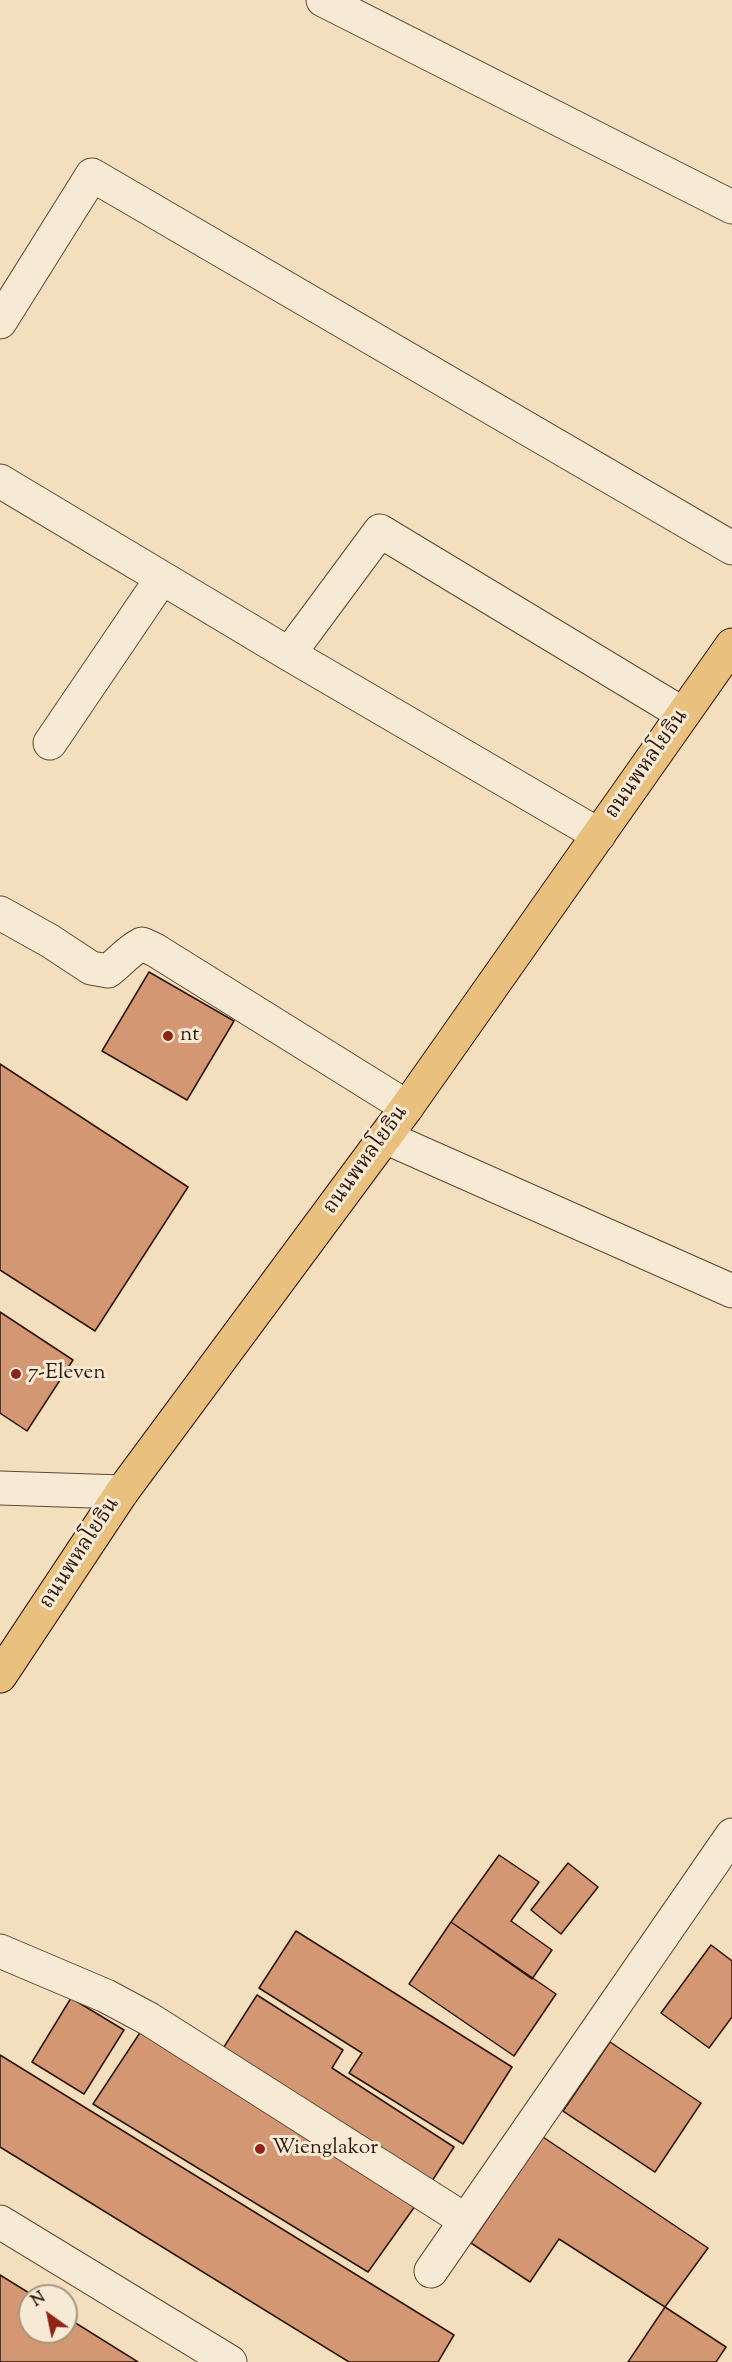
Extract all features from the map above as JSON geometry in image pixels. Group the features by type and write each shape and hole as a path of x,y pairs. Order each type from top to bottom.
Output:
{"main road":[{"name":"ถนนพหลโยธิน","path":"0,1676 122,1491 407,1107 732,645"}],"street":[{"path":"323,0 732,207"},
{"path":"0,322 92,175 732,548"},
{"path":"0,481 289,654 599,835"},
{"path":"289,654 380,531 683,714"},
{"path":"50,743 162,578"},
{"path":"0,913 92,968 108,971 119,963 129,950 142,944 156,950 407,1107"},
{"path":"385,1137 732,1291"},
{"path":"0,1489 122,1491"},
{"path":"431,2271 732,1835"},
{"path":"0,1951 106,1996 149,2019 465,2220"},
{"path":"0,2222 230,2362"}],"building":[{"name":"nt","path":"149,972 234,1021 187,1100 102,1051"},
{"path":"0,1064 188,1187 95,1331 0,1270"},
{"path":"0,1312 73,1360 27,1431 0,1413"},
{"path":"499,1855 539,1882 511,1921 552,1950 532,1979 451,1922"},
{"path":"568,1863 598,1887 561,1934 531,1910"},
{"path":"451,1922 556,1994 514,2056 409,1984"},
{"path":"296,1931 512,2067 463,2144 349,2073 362,2053 259,1988"},
{"path":"711,1945 732,1961 732,2017 709,2048 661,2013"},
{"path":"257,1995 343,2050 332,2068 454,2147 423,2195 215,2061"},
{"path":"71,1998 124,2030 84,2094 32,2062"},
{"name":"Wienglakor","path":"149,2019 423,2195 368,2272 93,2104"},
{"path":"610,2042 701,2103 655,2172 563,2111"},
{"path":"0,2055 454,2335 438,2362 349,2362 0,2147"},
{"path":"543,2137 708,2248 665,2307 559,2239 530,2282 471,2243"},
{"path":"0,2275 18,2286 18,2344 78,2344 78,2324 138,2362 0,2362"},
{"path":"665,2307 726,2347 716,2362 628,2362"}],"place":[{"name":"nt","path":"168,1036"},
{"name":"7-Eleven","path":"16,1374"},
{"name":"Wienglakor","path":"260,2149"}]}
